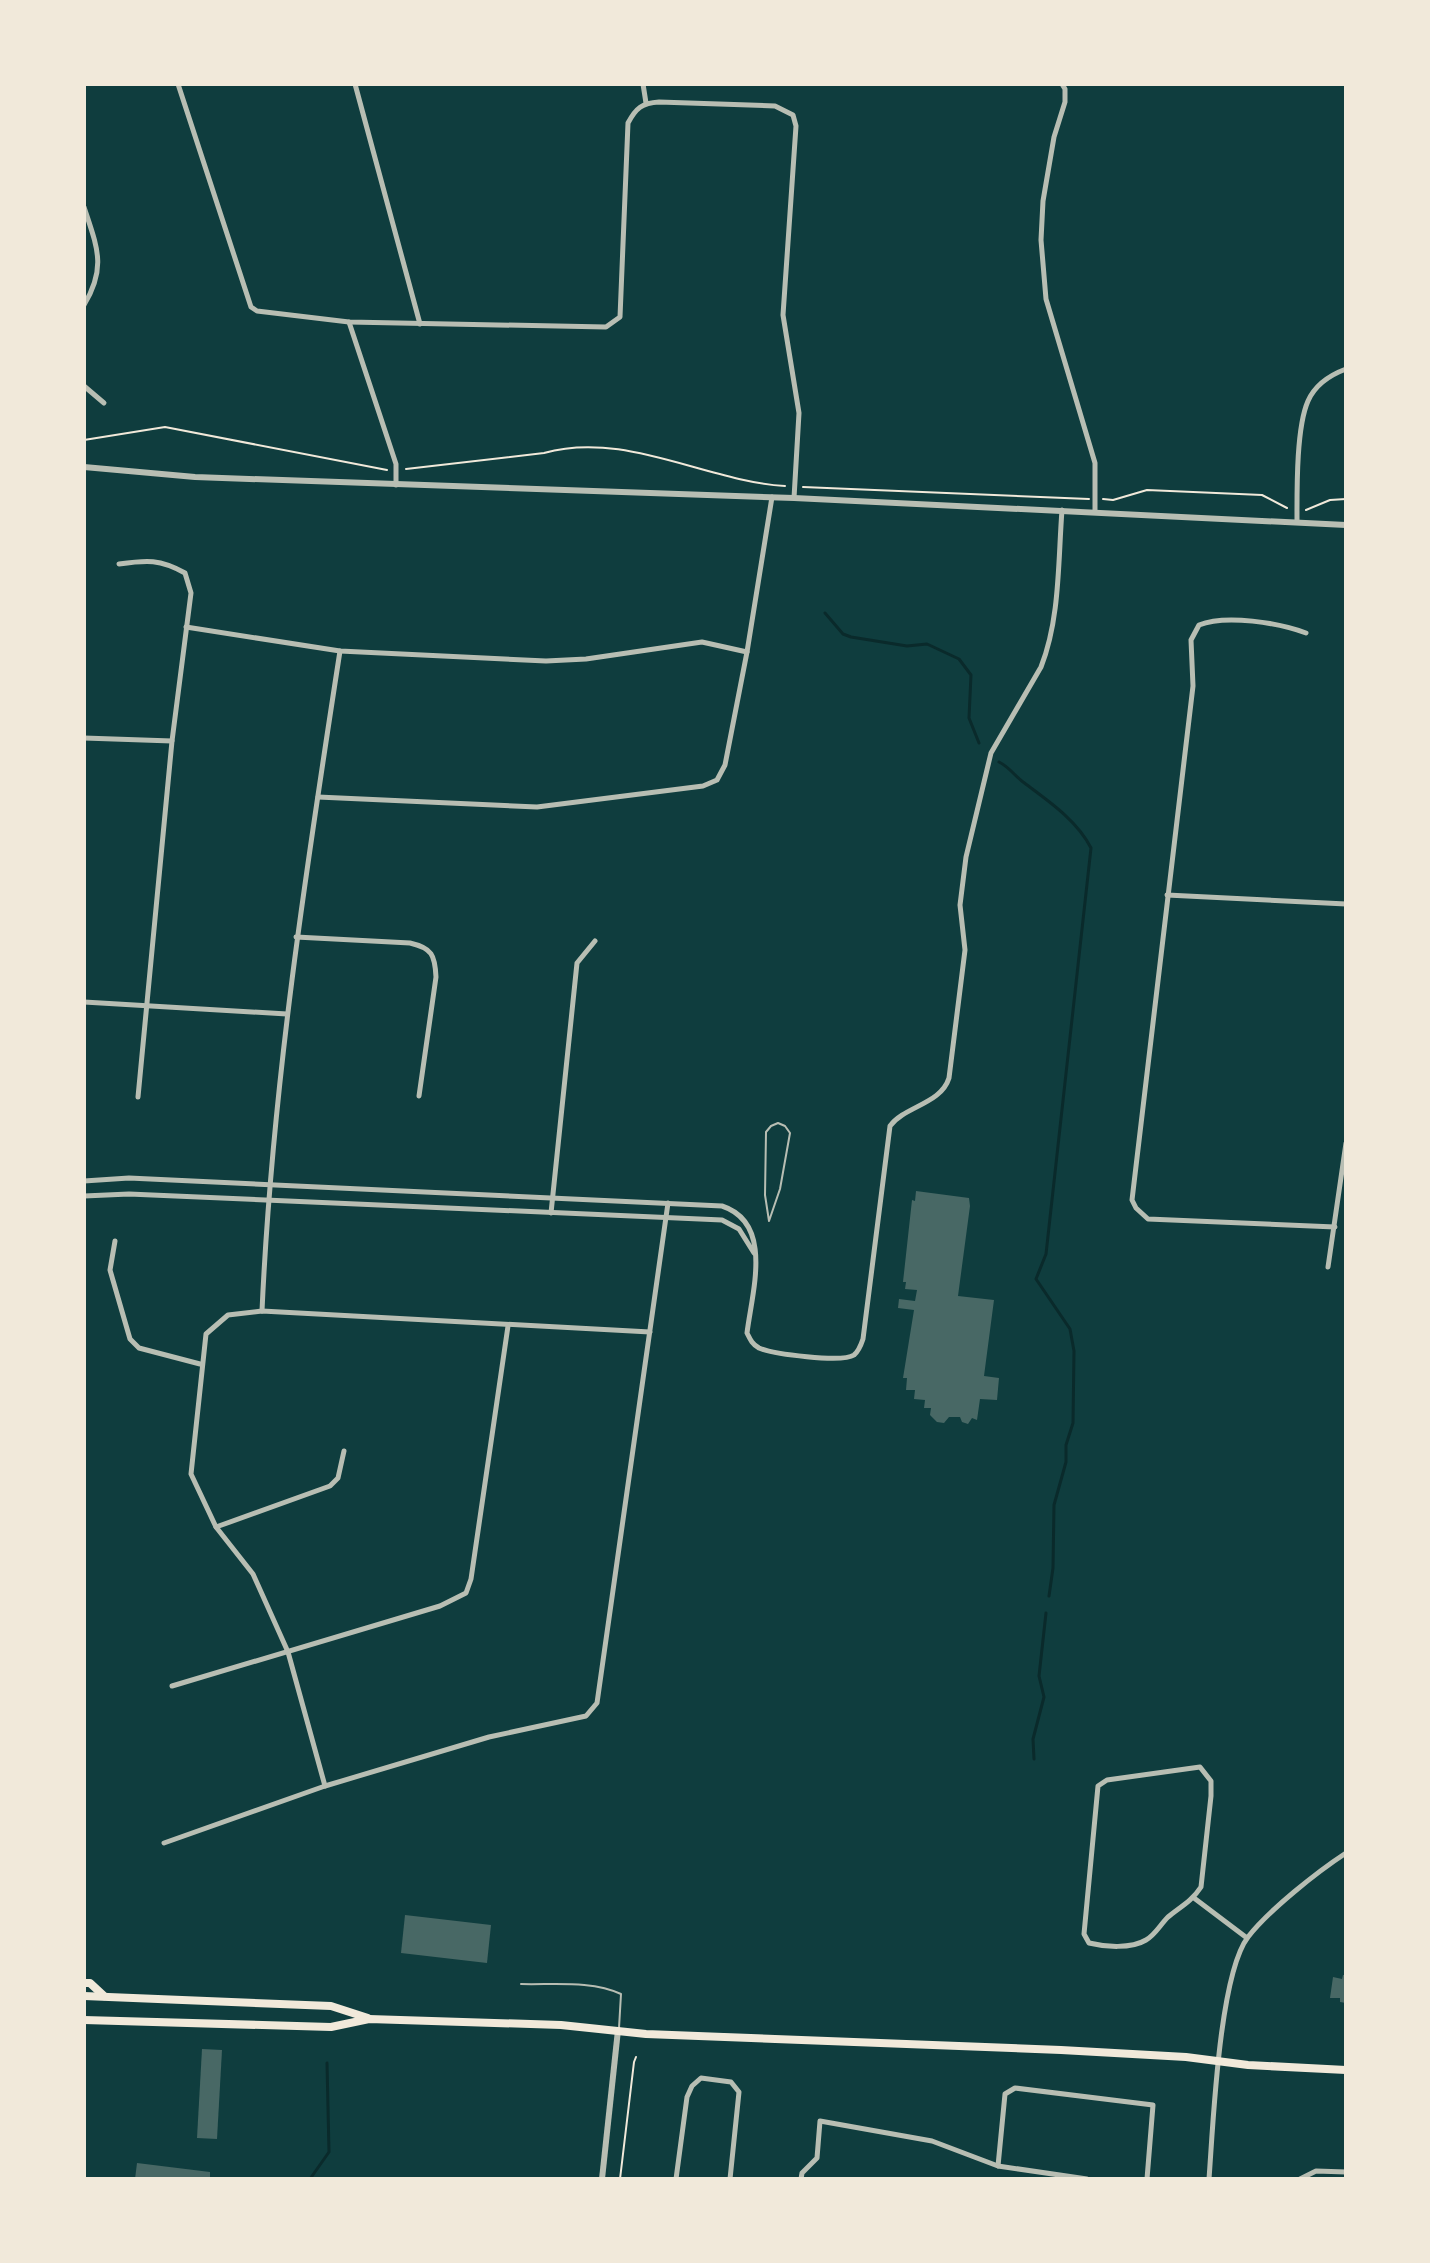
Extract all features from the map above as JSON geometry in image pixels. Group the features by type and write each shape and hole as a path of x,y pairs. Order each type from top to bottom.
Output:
{"main road":[{"path":"84,1983 90,1983 105,1997"},
{"path":"84,1996 331,2006 369,2019"},
{"path":"84,2020 331,2027 369,2019 561,2025 731,2038 1108,2053 1346,2070"}],"street":[{"path":"178,84 251,307 257,311 349,322 606,327 620,317 628,123 633,114 646,103 775,106 793,115 796,126 783,315 799,413 794,498"},
{"path":"355,84 420,324"},
{"path":"643,84 646,103"},
{"path":"1062,84 1065,102 1047,175 1041,240 1046,299 1095,463 1095,512"},
{"path":"84,207 95,242 99,269 94,289 84,305"},
{"path":"349,322 396,464 396,485"},
{"path":"1297,522 1303,421 1308,400 1319,385 1346,369"},
{"path":"84,386 104,403"},
{"path":"84,467 195,477 772,497 1346,525"},
{"path":"318,797 537,807 703,786 717,780 725,765 747,652 772,497"},
{"path":"84,1181 129,1178 718,1205 735,1211 752,1231 755,1256 747,1333 756,1347 838,1359 858,1351 863,1339 887,1135 893,1122 940,1093 949,1078 965,946 960,905 966,857 991,753 1046,654 1054,606 1062,510"},
{"path":"119,564 151,560 185,573 191,593 172,741 138,1097"},
{"path":"1306,633 1283,624 1210,620 1199,625 1191,640 1192,701 1132,1200 1148,1219 1335,1227"},
{"path":"186,627 340,651 546,661 586,659 702,642 747,652"},
{"path":"262,1311 267,1200 296,937 340,651"},
{"path":"84,738 172,741"},
{"path":"1167,895 1346,904"},
{"path":"296,937 410,943 426,947 435,957 436,977 419,1096"},
{"path":"551,1213 577,963 595,941"},
{"path":"84,1002 287,1014"},
{"path":"1328,1267 1346,1143"},
{"path":"84,1196 114,1193 728,1222 739,1229 755,1256"},
{"path":"164,1843 325,1786 489,1737 586,1716 597,1703 668,1203"},
{"path":"115,1241 110,1270 130,1339 139,1348 200,1364"},
{"path":"325,1786 288,1652 253,1574 216,1527 191,1474 200,1364 206,1334 228,1315 262,1311 650,1332"},
{"path":"172,1686 440,1606 466,1593 471,1579 508,1326"},
{"path":"216,1527 330,1486 338,1478 344,1451"},
{"path":"1200,1767 1207,1773 1211,1781 1211,1796 1206,1851 1201,1887 1194,1898 1166,1919 1147,1940 1138,1944 1102,1946 1089,1943 1084,1934 1098,1786 1107,1780 1191,1768 1200,1767"},
{"path":"1209,2179 1219,2061 1230,1986 1247,1938 1278,1907 1346,1853"},
{"path":"1194,1898 1247,1938"},
{"path":"602,2179 618,2030"},
{"path":"676,2179 687,2097 692,2086 701,2078 731,2082 739,2092 730,2179"},
{"path":"998,2166 1005,2094 1015,2088 1153,2105 1147,2179"},
{"path":"801,2179 802,2173 817,2158 820,2121 932,2141 998,2166 1087,2179"},
{"path":"1300,2179 1316,2171 1346,2172"}],"lane":[{"path":"778,1123 790,1133 780,1189 769,1221 765,1195 766,1132 778,1123"},
{"path":"521,1984 577,1986 621,1994 618,2030"}],"path":[{"path":"84,440 165,427 389,470"},
{"path":"405,469 544,453 565,447 631,451 789,487"},
{"path":"806,487 1089,499"},
{"path":"1106,500 1147,490 1262,495 1293,509"},
{"path":"1308,510 1330,500 1346,499"},
{"path":"620,2179 636,2057"}],"building":[{"path":"916,1191 969,1198 958,1296 994,1300 984,1376 999,1378 997,1400 980,1399 977,1420 972,1418 968,1424 962,1422 960,1417 949,1417 944,1423 937,1422 930,1415 931,1408 924,1408 925,1400 914,1399 915,1390 906,1390 907,1378 903,1378 914,1310 898,1308 899,1299 915,1301 917,1290 905,1289 906,1282 903,1282 912,1200 915,1201"},
{"path":"405,1915 491,1925 487,1963 401,1953"},
{"path":"1346,1975 1346,2003 1340,2002 1340,1998 1330,1998 1333,1977 1342,1979"},
{"path":"202,2049 222,2050 217,2139 197,2138"},
{"path":"137,2163 210,2172 210,2179 135,2179"}],"waterway":[{"path":"825,613 843,634 851,637 907,646 927,644 959,659 971,675 969,718 979,743"},
{"path":"999,762 1070,820 1091,848 1046,1254 1036,1279 1070,1329 1074,1351 1073,1423 1054,1505 1053,1568 1049,1596"},
{"path":"1034,1759 1033,1739 1044,1697 1039,1676 1046,1613"},
{"path":"310,2179 329,2152 327,2063"}]}
